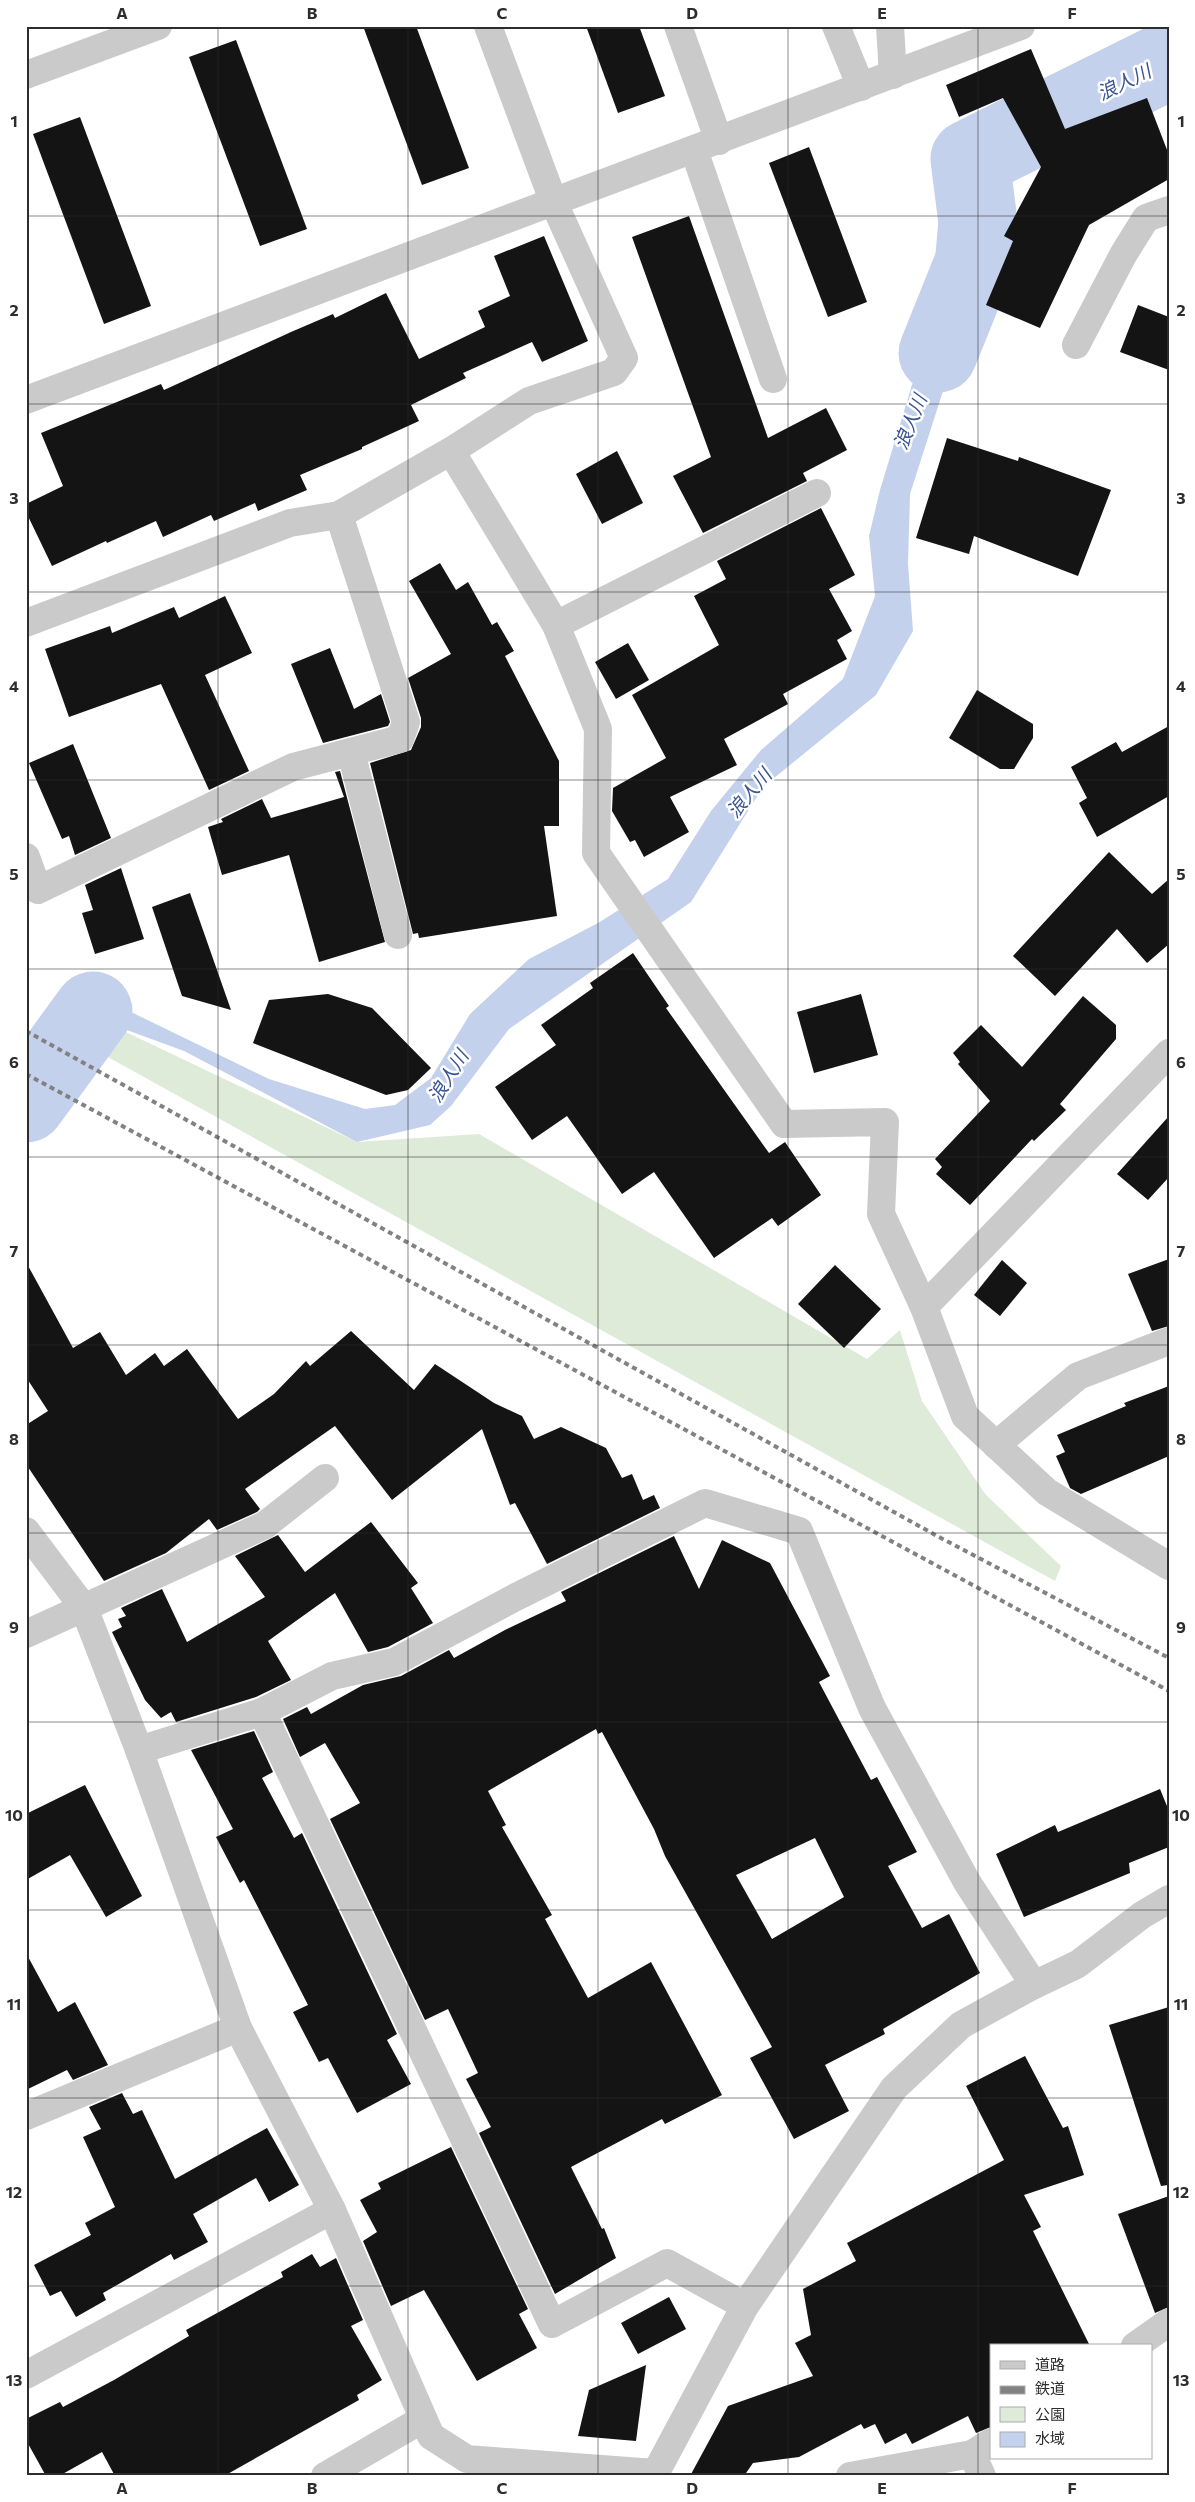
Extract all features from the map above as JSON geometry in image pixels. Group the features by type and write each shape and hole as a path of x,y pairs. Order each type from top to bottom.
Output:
{"street":[{"path":"26,75 158,26"},
{"path":"26,623 290,523 339,515 451,451 529,400 614,372 624,358 554,203 488,26"},
{"path":"678,26 719,141"},
{"path":"836,26 861,87"},
{"path":"890,26 893,75"},
{"path":"26,400 1021,26"},
{"path":"694,150 773,379"},
{"path":"1076,345 1123,255 1146,218 1169,210"},
{"path":"451,451 556,625 598,729 596,853 784,1124 884,1122 881,1214 924,1307 965,1416 1047,1492 1169,1566"},
{"path":"556,625 817,493"},
{"path":"26,857 38,890 293,767 400,739 406,722 339,515"},
{"path":"352,752 398,935"},
{"path":"924,1307 1169,1053"},
{"path":"996,1445 1078,1376 1169,1341"},
{"path":"26,1634 265,1525 325,1478"},
{"path":"139,1750 262,1712 332,1676 394,1662 514,1598 705,1503 799,1531 872,1708 968,1882 1034,1985"},
{"path":"26,1531 84,1608 139,1750 238,2028 332,2210 431,2436 467,2459 654,2474 745,2306 894,2088 961,2025 1034,1985 1078,1964 1142,1915 1169,1899"},
{"path":"262,1712 552,2324 667,2264 745,2306"},
{"path":"26,2116 238,2028"},
{"path":"26,2375 332,2210"},
{"path":"1138,2344 1169,2322"},
{"path":"325,2476 423,2419"},
{"path":"850,2476 982,2457"}],"green space":[{"path":"111,1025 357,1142 479,1134 867,1359 900,1330 922,1401 986,1495 1061,1566 1055,1581 106,1056"}],"water":[{"path":"1169,51 1169,72 1073,118 980,170 976,288 910,494 908,564 913,631 876,695 763,787 691,902 509,1029 451,1106 430,1125 357,1142 184,1051 105,1022 83,1037 47,1097 26,1099 26,1072 49,1050 63,1014 94,994 269,1079 365,1109 395,1105 431,1078 470,1014 529,959 598,923 668,879 711,811 761,750 843,679 875,596 869,536 880,490 929,329 945,145 1088,77"}],"building":[{"path":"363,26 416,26 469,168 422,185"},
{"path":"586,26 639,26 665,96 618,113"},
{"path":"236,40 307,229 260,246 189,57"},
{"path":"1031,49 1065,129 1147,98 1169,155 1169,179 1089,225 1040,328 986,305 1013,241 1004,236 1041,167 1003,98 959,117 946,85"},
{"path":"80,117 151,306 104,324 33,134"},
{"path":"809,147 867,302 828,317 769,163"},
{"path":"689,216 768,438 826,408 847,450 803,473 807,481 703,533 673,476 711,457 632,237"},
{"path":"544,236 588,341 542,362 532,342 463,373 466,378 411,405 419,421 362,447 362,449 300,475 307,490 258,511 255,503 214,521 211,515 163,537 156,521 107,543 106,541 52,566 26,512 26,504 63,486 41,433 161,384 164,390 333,314 335,318 386,293 419,359 485,327 478,311 510,296 494,256"},
{"path":"1138,305 1169,317 1169,370 1120,352"},
{"path":"947,438 1018,461 1019,457 1111,490 1078,576 974,536 969,554 916,538"},
{"path":"617,451 643,503 602,524 576,474"},
{"path":"821,508 855,575 829,589 852,631 837,640 847,659 783,694 788,704 724,739 737,765 670,797 689,832 644,857 635,840 630,842 612,811 613,788 666,758 632,695 719,645 694,596 726,579 717,561"},
{"path":"440,563 456,590 468,582 492,625 497,622 514,651 505,656 559,761 559,826 544,826 557,916 419,938 418,933 413,934 370,763 411,750 421,727 421,718 408,678 451,654 409,581"},
{"path":"225,596 252,653 205,675 249,771 209,790 161,684 69,717 45,649 110,626 112,633 174,607 179,618"},
{"path":"628,643 649,680 616,699 595,662"},
{"path":"330,648 354,709 381,694 390,722 388,726 323,743 291,664"},
{"path":"977,690 1033,724 1033,738 1014,769 1000,769 949,738"},
{"path":"1169,726 1169,796 1097,837 1079,803 1087,798 1071,767 1116,742 1122,752"},
{"path":"73,744 111,838 75,855 69,836 62,839 29,763"},
{"path":"340,771 385,942 319,962 289,855 222,875 208,827 223,822 221,819 262,799 271,818 344,797 335,772"},
{"path":"1109,852 1152,894 1169,879 1169,944 1147,963 1117,929 1055,996 1013,956"},
{"path":"121,868 144,939 95,954 82,913 93,910 85,885"},
{"path":"190,893 231,1010 182,996 152,907"},
{"path":"633,953 669,1006 666,1008 769,1153 785,1142 821,1195 778,1226 772,1218 714,1258 654,1172 622,1194 567,1116 532,1140 495,1087 556,1045 541,1025 593,988 590,983"},
{"path":"328,994 372,1008 431,1068 408,1090 386,1095 253,1043 269,1000"},
{"path":"861,994 878,1055 814,1073 797,1012"},
{"path":"1083,996 1116,1025 1116,1039 1060,1104 1066,1110 1034,1141 1032,1139 970,1205 936,1174 942,1167 935,1159 990,1101 958,1064 960,1062 953,1053 981,1025 1022,1067"},
{"path":"1169,1116 1169,1177 1148,1200 1117,1174"},
{"path":"1169,1259 1169,1326 1152,1331 1128,1274"},
{"path":"1002,1260 1027,1283 1000,1316 974,1295"},
{"path":"26,1262 73,1348 100,1332 126,1375 155,1353 164,1366 187,1349 238,1419 274,1394 306,1361 310,1366 351,1331 414,1390 435,1364 494,1403 522,1416 534,1439 561,1427 606,1448 622,1478 632,1474 643,1500 654,1495 660,1508 547,1564 515,1503 510,1505 482,1429 392,1500 335,1426 245,1489 260,1509 257,1512 217,1530 209,1519 166,1553 104,1581 26,1464 26,1425 48,1411 26,1377"},
{"path":"835,1265 881,1309 844,1348 798,1304"},
{"path":"1169,1386 1169,1456 1081,1494 1070,1488 1056,1456 1065,1452 1057,1435 1126,1406 1124,1403"},
{"path":"371,1522 418,1583 411,1588 433,1623 388,1647 368,1652 335,1593 268,1641 291,1680 256,1697 176,1722 171,1712 161,1718 145,1700 112,1632 122,1627 118,1619 126,1616 121,1608 162,1589 187,1642 265,1597 235,1556 278,1535 305,1572"},
{"path":"674,1536 699,1589 722,1540 770,1563 830,1676 819,1682 871,1780 877,1777 917,1852 888,1866 922,1928 949,1914 980,1973 883,2029 885,2034 825,2065 849,2111 794,2139 750,2058 772,2047 665,1856 654,1829 602,1732 598,1734 596,1729 488,1791 506,1825 502,1827 552,1915 545,1919 588,1998 651,1962 722,2095 665,2124 662,2119 571,2167 602,2229 604,2228 616,2258 555,2294 479,2133 491,2127 466,2079 478,2073 448,2009 425,2020 330,1819 360,1803 325,1743 300,1757 283,1719 307,1707 311,1714 363,1685 401,1676 449,1650 454,1658 505,1630 566,1601 561,1592","holes":["815,1838 844,1897 772,1939 736,1875"]},
{"path":"254,1731 273,1772 262,1778 294,1838 302,1833 397,2034 387,2040 411,2084 357,2113 328,2058 319,2062 293,2012 308,2005 244,1880 240,1883 216,1837 233,1829 191,1750"},
{"path":"85,1785 142,1896 106,1917 70,1855 26,1880 26,1814"},
{"path":"1160,1789 1169,1811 1169,1847 1129,1863 1130,1873 1024,1917 996,1854 1055,1825 1058,1832"},
{"path":"26,1953 58,2012 75,2002 108,2065 73,2080 67,2070 26,2090"},
{"path":"1169,2007 1168,2185 1161,2186 1109,2025"},
{"path":"1025,2056 1063,2128 1068,2126 1084,2175 1024,2195 1041,2227 1033,2231 1089,2344 990,2344 990,2427 976,2433 968,2416 912,2444 906,2433 885,2444 875,2424 864,2429 861,2424 799,2457 753,2463 744,2476 690,2476 728,2406 813,2376 795,2343 811,2335 803,2289 856,2261 847,2243 1004,2160 966,2086"},
{"path":"122,2093 133,2114 142,2110 175,2179 267,2128 299,2185 269,2202 256,2178 193,2214 208,2242 174,2260 171,2254 103,2293 106,2300 76,2317 61,2291 50,2296 34,2265 91,2235 85,2223 115,2207 83,2137 101,2129 89,2107"},
{"path":"451,2147 528,2309 519,2314 537,2348 477,2381 424,2290 391,2306 363,2241 377,2232 360,2200 381,2189 378,2183"},
{"path":"1169,2196 1169,2307 1155,2313 1118,2214"},
{"path":"312,2254 320,2267 336,2258 363,2320 351,2326 382,2380 357,2395 359,2400 224,2476 115,2476 102,2452 59,2476 46,2476 26,2440 26,2419 60,2402 63,2407 114,2380 189,2336 186,2330 283,2277 281,2272"},
{"path":"669,2297 686,2329 638,2354 621,2323"},
{"path":"646,2365 636,2441 578,2436 589,2390"}],"waterway":[{"name":"浪人川","path":"938,353 981,246 970,159 1169,60"},
{"name":"浪人川","path":"26,1103 93,1011"}],"railway":[{"path":"26,1031 939,1537 1169,1658"},
{"path":"26,1074 1169,1691"}]}
